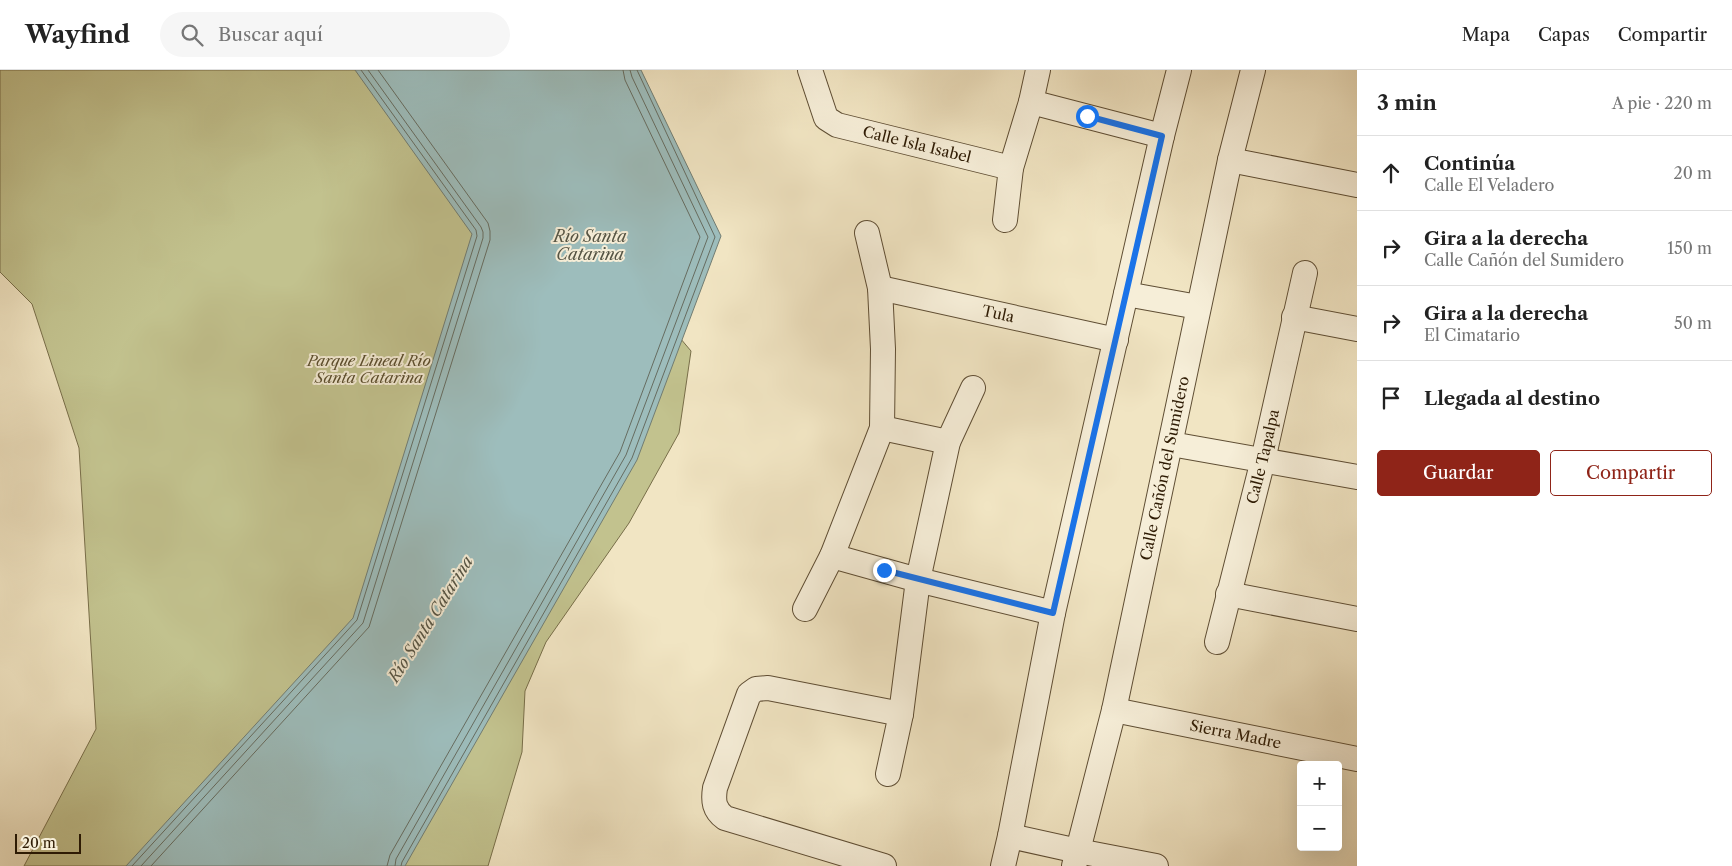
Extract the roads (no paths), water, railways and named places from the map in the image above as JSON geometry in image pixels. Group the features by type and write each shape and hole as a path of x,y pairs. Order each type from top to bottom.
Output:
{"street":[{"name":"Calle Isla Isabel","path":"810,70 826,118 837,125 1011,168"},
{"path":"1005,220 1011,168 1031,102 1038,70"},
{"path":"1003,866 1053,613 1162,136 1179,70"},
{"name":"Calle Cañón del Sumidero","path":"1076,859 1114,710 1171,444 1198,307 1230,160 1253,70"},
{"path":"1031,102 1162,136"},
{"path":"1230,160 1357,186"},
{"path":"805,609 832,556 882,428 883,349 880,288 866,233"},
{"name":"Calle Tapalpa","path":"1217,642 1263,460 1305,273"},
{"name":"Tula","path":"880,288 1116,340"},
{"path":"1126,294 1198,307"},
{"path":"1294,317 1357,329"},
{"path":"888,774 901,714 918,580 948,442 973,388"},
{"path":"882,428 948,442"},
{"path":"1171,444 1357,477"},
{"path":"832,556 918,580 1053,613"},
{"path":"1228,594 1357,619"},
{"path":"884,866 725,818 718,813 715,804 715,788 749,694 756,689 768,688 901,714"},
{"name":"Sierra Madre","path":"1114,710 1357,759"},
{"path":"1010,836 1076,859 1156,866"}],"water":[{"name":"Río Santa Catarina","path":"355,70 641,70 721,236 637,460 405,866 126,866 353,618 472,234"}],"park label":[{"name":"Parque Lineal Río Santa Catarina","path":"369,370"}]}
